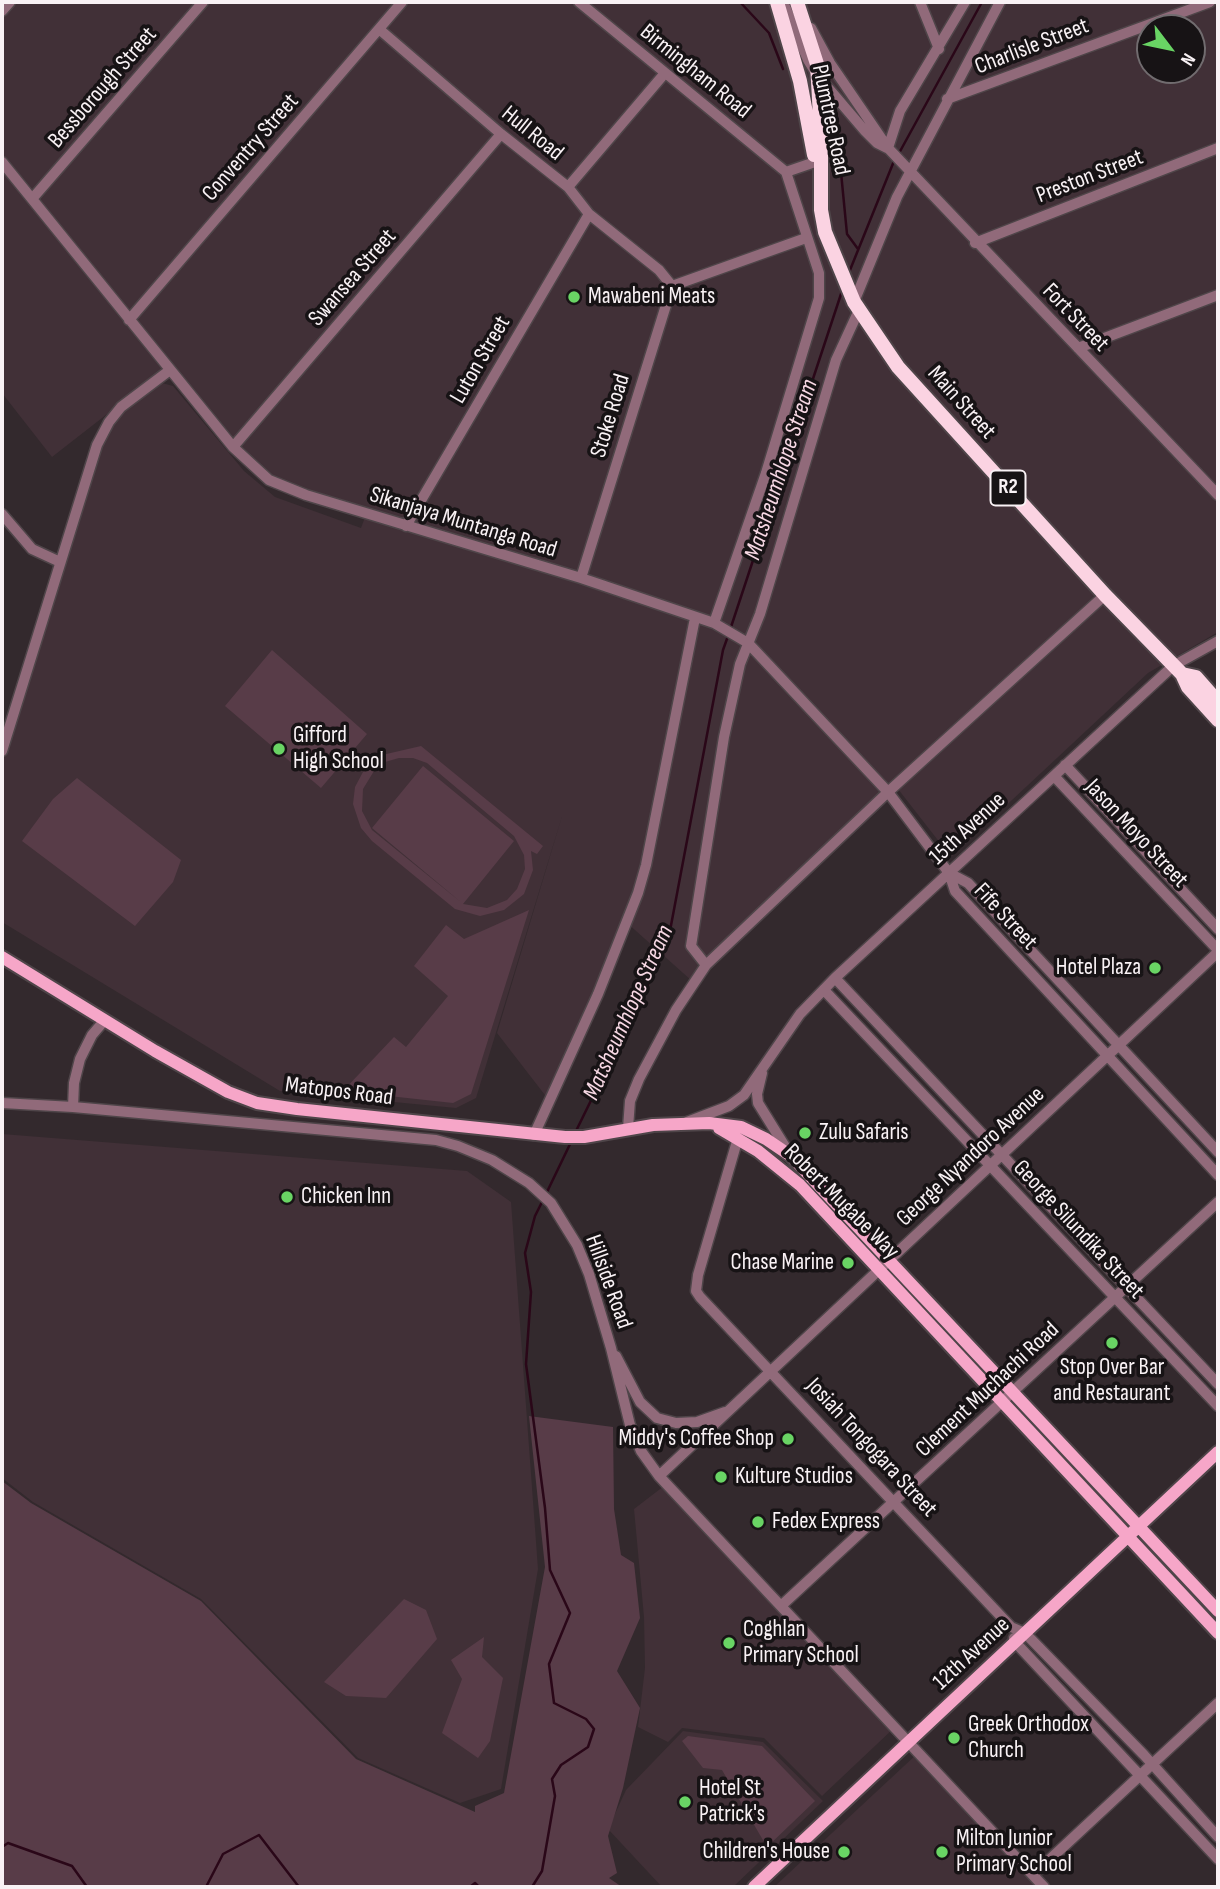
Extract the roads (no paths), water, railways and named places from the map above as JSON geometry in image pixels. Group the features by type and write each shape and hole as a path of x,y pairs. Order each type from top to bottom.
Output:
{"highway":[{"name":"Plumtree Road","path":"777,2 800,81 820,191"},
{"name":"Plumtree Road","path":"798,4 815,54 818,76 820,191"},
{"name":"Main Street","path":"820,191 825,232 840,270 854,300 898,367 1105,595 1178,670"},
{"name":"R2","path":"1178,670 1196,677 1218,702"},
{"name":"R2","path":"1178,670 1188,687 1218,720"}],"main road":[{"name":"Matopos Road","path":"2,957 104,1021 229,1092 257,1103 565,1137 584,1137 628,1128 709,1123"},
{"name":"Robert Mugabe Way","path":"709,1123 741,1127 766,1139 791,1156 883,1265"},
{"name":"Robert Mugabe Way","path":"709,1123 738,1138 780,1167 883,1265 1008,1398 1128,1536 1218,1633"},
{"name":"Robert Mugabe Way","path":"1008,1398 1139,1527 1218,1611"},
{"name":"12th Avenue","path":"754,1887 1218,1452"}],"street":[{"path":"2,11 10,2"},
{"name":"Bessborough Street","path":"32,199 203,2"},
{"name":"Conventry Street","path":"130,320 402,2"},
{"name":"Birmingham Road","path":"579,2 786,172"},
{"path":"783,2 808,60 818,76 865,131 889,150"},
{"path":"920,2 939,49"},
{"path":"889,150 900,111 965,2"},
{"path":"706,965 691,946 724,737 745,640 760,614 854,300 908,169 1000,2"},
{"name":"Charlisle Street","path":"947,99 1209,2"},
{"path":"798,4 830,64 889,150"},
{"name":"Hull Road","path":"379,29 501,134 568,187 589,214 659,270 672,286"},
{"path":"568,187 665,73"},
{"name":"Swansea Street","path":"233,447 501,134"},
{"name":"Preston Street","path":"975,243 1218,148"},
{"name":"Fort Street","path":"889,150 1218,495"},
{"name":"Sikanjaya Muntanga Road","path":"2,162 233,447 269,480 306,495 581,578 718,625 745,640 888,792 949,873"},
{"path":"718,625 818,307 819,273 786,172 815,162"},
{"name":"Luton Street","path":"406,526 589,214"},
{"path":"672,286 806,238"},
{"name":"Stoke Road","path":"581,578 672,286"},
{"path":"1078,348 1218,295"},
{"path":"2,751 92,459 108,422 121,407 170,370"},
{"path":"2,516 32,549 60,562"},
{"path":"628,1128 630,1101 644,1068 676,1010 706,965 888,792 1105,595"},
{"path":"534,1135 598,994 638,893 695,618"},
{"name":"15th Avenue","path":"683,1123 729,1105 744,1095 800,1014 835,978 1065,765 1178,670 1218,641"},
{"name":"Jason Moyo Street","path":"1065,765 1218,929"},
{"name":"Jason Moyo Street","path":"1054,776 1218,951"},
{"name":"Fife Street","path":"949,873 968,883 1218,1152"},
{"name":"Fife Street","path":"949,873 955,891 1218,1175"},
{"name":"George Nyandoro Avenue","path":"659,1476 1218,951"},
{"name":"George Silundika Street","path":"835,978 1218,1384"},
{"name":"George Silundika Street","path":"824,990 1218,1406"},
{"path":"73,1107 74,1083 80,1059 92,1035 104,1021"},
{"name":"15th Avenue","path":"764,1066 757,1094 758,1103 791,1156"},
{"name":"Hillside Road","path":"2,1103 436,1140 492,1160 529,1183 551,1203 581,1254 611,1348 630,1425 641,1451 659,1476 1044,1887"},
{"name":"Josiah Tongogara Street","path":"738,1138 698,1275 696,1291 1011,1627 1141,1776 1218,1859"},
{"name":"Clement Muchachi Road","path":"782,1605 1218,1202"},
{"path":"611,1348 639,1402 657,1418 676,1423 697,1422 729,1410"},
{"name":"Josiah Tongogara Street","path":"1020,1638 1153,1765 1218,1837"},
{"path":"1033,1875 1218,1703"}],"waterway":[{"path":"740,2 769,33 783,69"},
{"name":"Matsheumhlope Stream","path":"898,155 982,2"},
{"path":"837,131 847,234 858,249"},
{"name":"Matsheumhlope Stream","path":"848,275 894,161"},
{"name":"Matsheumhlope Stream","path":"730,630 842,291"},
{"name":"Matsheumhlope Stream","path":"576,1131 669,936 723,650 728,636"},
{"name":"Matsheumhlope Stream","path":"546,1194 572,1140"},
{"name":"Matsheumhlope Stream","path":"532,1887 542,1871 555,1796 552,1779 561,1765 588,1747 594,1729 586,1719 554,1703 549,1664 570,1613 550,1570 545,1508 526,1364 531,1292 525,1253 535,1216 543,1200"},
{"name":"Matsheumhlope Stream","path":"206,1887 223,1854 259,1835 299,1887"},
{"name":"Matsheumhlope Stream","path":"2,1847 8,1843 72,1866 87,1887"},
{"name":"Matsheumhlope Stream","path":"470,1887 475,1883 479,1887"}],"place":[{"name":"Mawabeni Meats","path":"574,297"},
{"name":"Gifford High School","path":"279,749"},
{"name":"Hotel Plaza","path":"1155,968"},
{"name":"Zulu Safaris","path":"805,1133"},
{"name":"Chicken Inn","path":"287,1197"},
{"name":"Chase Marine","path":"848,1263"},
{"name":"Stop Over Bar and Restaurant","path":"1112,1343"},
{"name":"Middy's Coffee Shop","path":"788,1439"},
{"name":"Kulture Studios","path":"721,1477"},
{"name":"Fedex Express","path":"758,1522"},
{"name":"Coghlan Primary School","path":"729,1643"},
{"name":"Greek Orthodox Church","path":"954,1738"},
{"name":"Hotel St Patrick's","path":"685,1802"},
{"name":"Children's House","path":"844,1852"},
{"name":"Milton Junior Primary School","path":"942,1852"}]}
